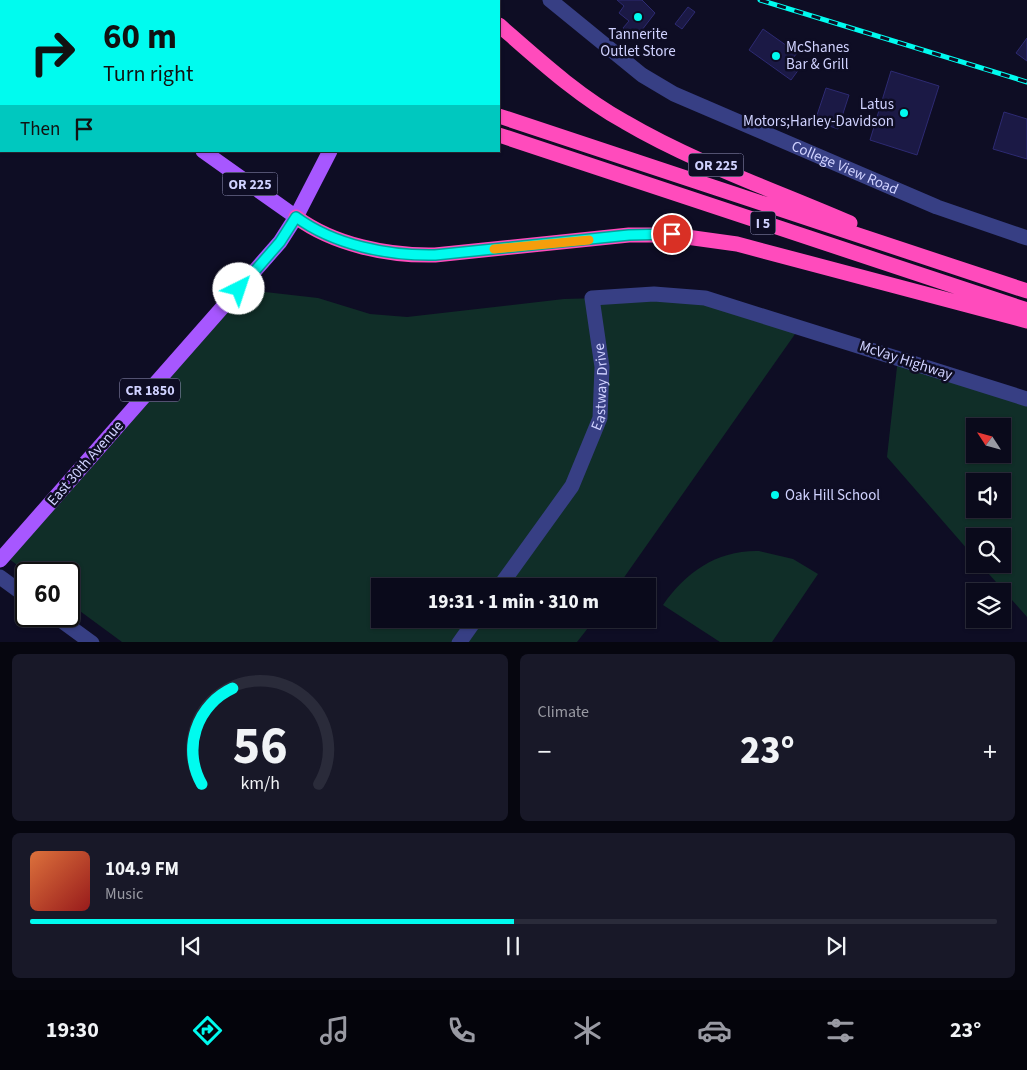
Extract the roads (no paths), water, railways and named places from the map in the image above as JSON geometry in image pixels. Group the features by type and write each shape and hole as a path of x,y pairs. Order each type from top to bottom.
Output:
{"highway":[{"name":"OR 225","path":"500,26 583,96 633,127 658,140 954,268"},
{"name":"I 5","path":"500,116 1027,291"},
{"name":"I 5","path":"500,136 1027,310"},
{"name":"OR 225","path":"296,217 312,229 349,242 383,252 411,256 629,235 672,234 708,238 1027,321"}],"main road":[{"name":"OR 225","path":"204,152 296,217"},
{"name":"East 30th Avenue","path":"0,560 280,242 296,217 329,152"}],"street":[{"name":"College View Road","path":"550,0 642,75 674,94 936,207 1027,238"},
{"name":"Eastway Drive","path":"506,578 572,486 600,418 602,367 592,298 654,294 704,298 786,322"},
{"name":"McVay Highway","path":"786,322 1027,399"},
{"path":"0,577 15,588"},
{"path":"71,627 92,642"},
{"path":"459,642 469,628"}],"railway":[{"path":"760,0 1027,82"}],"place":[{"name":"Tannerite Outlet Store","path":"638,17"},
{"name":"McShanes Bar & Grill","path":"776,56"},
{"name":"Latus Motors;Harley-Davidson","path":"904,113"},
{"name":"Oak Hill School","path":"775,495"}]}
